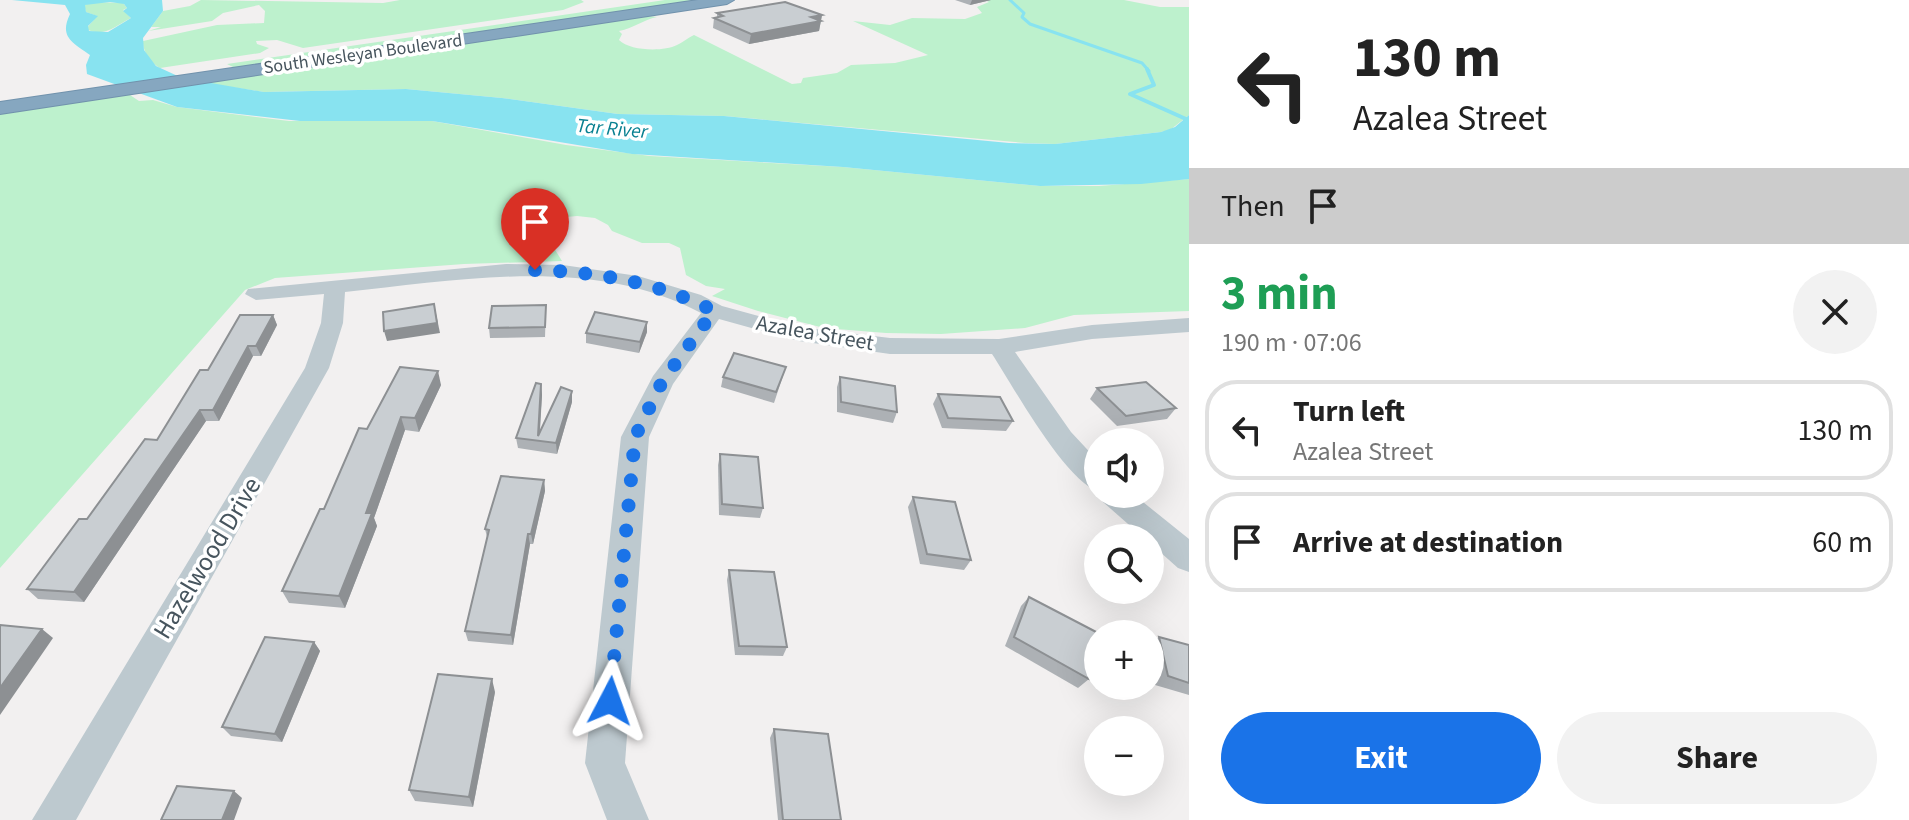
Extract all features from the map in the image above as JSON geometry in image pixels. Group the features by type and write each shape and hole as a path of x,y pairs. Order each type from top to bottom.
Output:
{"highway":[{"name":"South Wesleyan Boulevard","path":"0,108 56,92 219,62 651,0"},
{"name":"South Wesleyan Boulevard","path":"0,93 56,92 242,72 727,0"}],"street":[{"name":"Azalea Street","path":"256,294 506,270 563,271 638,282 754,323 840,341 941,348 999,347 1107,330 1189,325"},
{"name":"Hazelwood Drive","path":"53,820 317,368 332,323 335,286"},
{"path":"628,820 605,763 635,437 662,382 714,311"},
{"path":"999,347 1061,439 1084,464"},
{"path":"1130,508 1189,558"}],"green space":[{"path":"201,0 584,2 563,10 303,48 277,40 256,41 269,48 260,53 160,68 146,53 143,41 217,25 264,23 265,11 259,5 223,13 212,21 148,31 161,27 151,27 163,11 190,6"},
{"path":"665,0 700,0 239,70 227,64"},
{"path":"984,0 1124,0 1160,7 1189,7 1189,115 1170,130 1161,132 1055,144 724,116 618,114 406,89 264,92 203,83 649,16 657,17 619,31 622,34 619,40 638,48 655,49 677,45 694,35 792,84 801,83 803,78 837,73 851,65 895,63 928,55 853,21 890,25 912,18 965,19 982,13 977,7 989,2"},
{"path":"95,2 123,3 127,8 123,10 131,18 104,32 86,29 97,16 86,12 84,5"},
{"path":"127,93 139,101 153,100 177,107 289,121 432,121 566,145 650,156 843,167 1040,186 1099,186 1189,179 1189,311 1074,315 1025,328 941,334 824,328 712,296 725,289 706,286 686,275 680,248 669,243 642,243 612,231 595,218 546,219 549,225 546,231 536,233 554,248 562,261 464,264 275,278 245,290 0,568 0,112"}],"water":[{"name":"Tar River","path":"12,0 162,0 163,11 143,38 144,50 156,66 182,78 264,92 406,89 618,114 724,116 1009,143 1055,144 1161,132 1175,127 1189,115 1189,179 1141,184 1040,186 843,167 632,154 432,121 300,121 177,107 87,74 90,55 67,34 70,14 65,5","holes":["124,4 127,8 123,11 131,18 108,32 89,31 88,26 98,16 86,12 85,5"]}],"building":[{"path":"785,2 822,15 811,17 821,21 751,34 714,18 723,16 717,13"},
{"path":"434,304 437,323 384,331 383,312"},
{"path":"546,305 545,327 489,328 492,306"},
{"path":"595,312 647,322 640,342 586,333"},
{"path":"240,315 273,315 256,346 248,346 213,410 200,410 74,592 27,589 79,519 87,519 145,439 157,440 200,370 208,370"},
{"path":"734,353 786,367 776,392 723,377"},
{"path":"400,367 438,371 415,418 401,417 366,513 372,513 339,596 282,591 320,509 324,509 359,428 367,429"},
{"path":"840,377 895,386 897,412 841,402"},
{"path":"1146,382 1176,408 1126,416 1097,388"},
{"path":"536,383 541,384 538,436 561,387 572,391 556,443 516,438"},
{"path":"938,394 1000,397 1013,421 948,418"},
{"path":"720,454 758,457 763,508 722,504"},
{"path":"501,476 544,480 531,534 528,534 511,635 465,631 489,530 485,529"},
{"path":"913,497 955,502 971,560 927,554"},
{"path":"729,570 774,572 787,647 739,646"},
{"path":"1029,597 1084,626 1084,676 1014,637"},
{"path":"0,625 42,629 0,688"},
{"path":"265,637 314,642 275,734 222,727"},
{"path":"1164,638 1189,645 1189,683 1168,676"},
{"path":"438,674 492,679 469,797 409,790"},
{"path":"774,729 828,734 841,820 783,820"},
{"path":"177,786 234,791 222,820 161,820"}],"waterway":[{"path":"1010,0 1024,13 1022,17 1030,24 1142,63 1149,71"},
{"path":"1147,69 1154,85 1130,94 1186,119"}],"route":[{"path":"535,270 585,272 638,282 693,300 714,311 662,382 635,437 610,701"}]}
